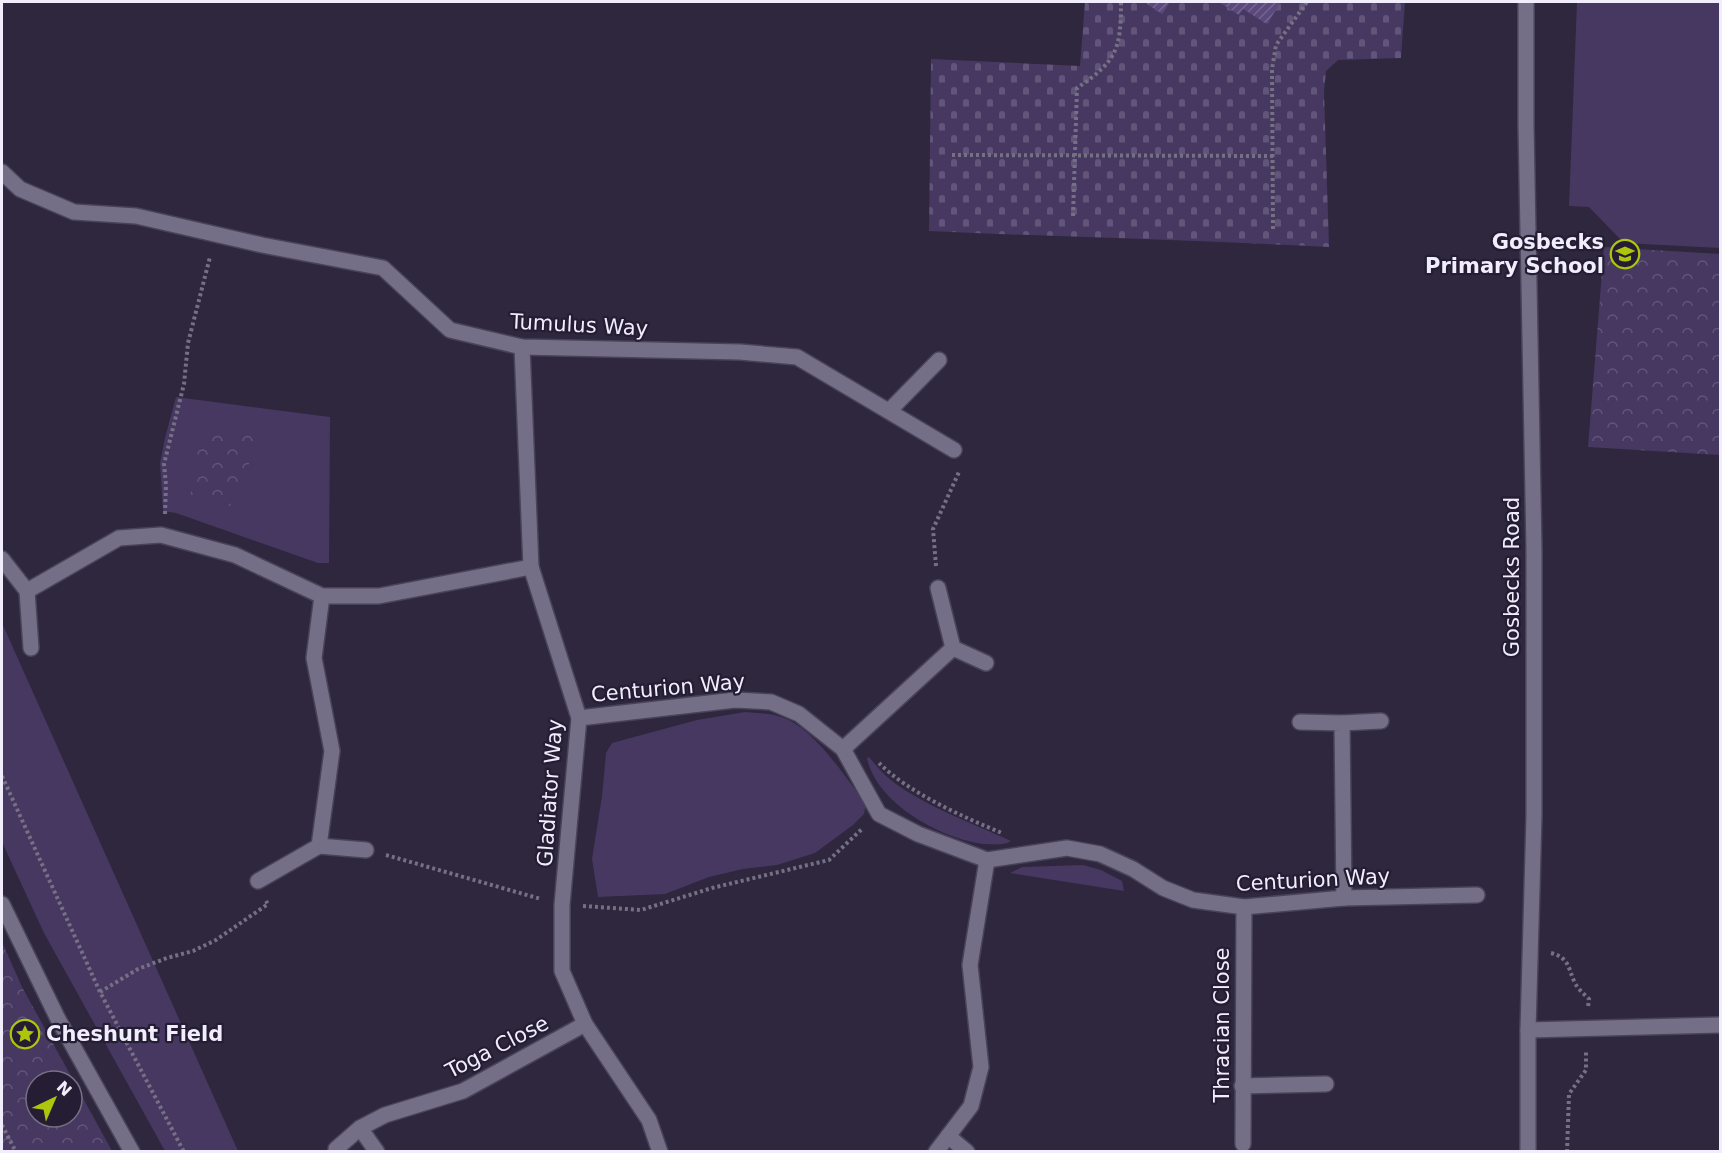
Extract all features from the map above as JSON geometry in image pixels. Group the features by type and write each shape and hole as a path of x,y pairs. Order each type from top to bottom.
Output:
{"street":[{"name":"Gosbecks Road","path":"1526,2 1526,137 1534,550 1534,816 1528,1030 1528,1152"},
{"name":"Tumulus Way","path":"2,172 20,189 74,212 136,216 383,268 450,330 522,347 741,352 797,357 954,450"},
{"name":"Gladiator Way","path":"522,347 531,567 579,718 562,905 562,971 585,1024 649,1120 660,1152"},
{"path":"890,411 939,360"},
{"path":"27,591 119,538 161,535 235,555 322,596 379,596 531,567"},
{"path":"2,559 27,591 31,648"},
{"path":"938,588 953,648"},
{"path":"319,846 332,751 314,658 322,596"},
{"path":"953,648 986,663"},
{"path":"843,749 953,648"},
{"name":"Centurion Way","path":"579,718 735,700 771,702 799,714 843,749 879,814 918,834 987,860 1067,848 1100,854 1133,869 1163,888 1193,900 1244,907 1344,898 1478,895"},
{"path":"1300,722 1381,721"},
{"path":"1342,723 1344,898"},
{"path":"258,881 319,846 366,850"},
{"path":"936,1152 971,1106 981,1067 970,965 987,860"},
{"path":"2,904 58,1019 132,1152"},
{"name":"Thracian Close","path":"1243,1144 1244,907"},
{"name":"Toga Close","path":"336,1149 360,1128 384,1115 463,1091 585,1024"},
{"path":"1528,1030 1720,1024"},
{"path":"1242,1086 1326,1084"},
{"path":"360,1128 377,1152"},
{"path":"948,1136 967,1152"}],"path":[{"path":"1073,216 1077,88 1097,74 1112,57 1118,46 1121,2"},
{"path":"1273,229 1272,69 1276,45 1307,2"},
{"path":"951,155 1273,156"},
{"path":"161,535 166,509 164,464 184,384 188,343 216,234"},
{"path":"938,588 933,529 965,459 954,450"},
{"path":"862,731 872,756 890,774 974,822 1043,852"},
{"path":"2,776 100,992 184,1152"},
{"path":"366,850 562,905 641,910 712,888 829,860 879,814"},
{"path":"100,992 138,969 193,951 216,940 268,904 258,881"},
{"path":"1530,952 1555,953 1569,964 1576,984 1589,999 1586,1027 1586,1070 1569,1094 1567,1152"},
{"path":"2,1125 16,1152"}],"green space":[{"path":"1085,2 1405,2 1401,58 1338,60 1326,71 1324,91 1329,247 929,231 931,59 1080,66"},
{"path":"1577,2 1720,2 1720,248 1624,243 1589,207 1569,206"},
{"path":"1604,247 1720,254 1720,455 1588,447"},
{"path":"176,397 330,417 329,563 318,563 176,513 163,511 160,463"},
{"path":"197,428 246,428 253,440 248,470 230,506 190,501"},
{"path":"2,623 238,1151 165,1151 44,933 2,842"},
{"path":"745,712 778,716 791,721 815,740 866,804 864,814 815,853 777,865 743,869 709,877 665,894 598,897 592,859 606,753 612,743 697,720"},
{"path":"869,757 885,775 912,795 1011,841 1005,844 984,844 967,841 949,835 913,816 883,790 873,774 867,758"},
{"path":"1083,865 1101,870 1122,881 1124,891 1010,873 1022,867"},
{"name":"Cheshunt Field","path":"2,942 22,987 67,1069 24,1069 24,1129 84,1129 84,1100 112,1151 2,1151"}],"building":[{"path":"1144,2 1170,2 1162,14"},
{"path":"1219,2 1281,2 1267,24 1243,9 1239,15"}],"place":[{"name":"Gosbecks Primary School","path":"1625,254"},
{"name":"Cheshunt Field","path":"25,1034"}]}
